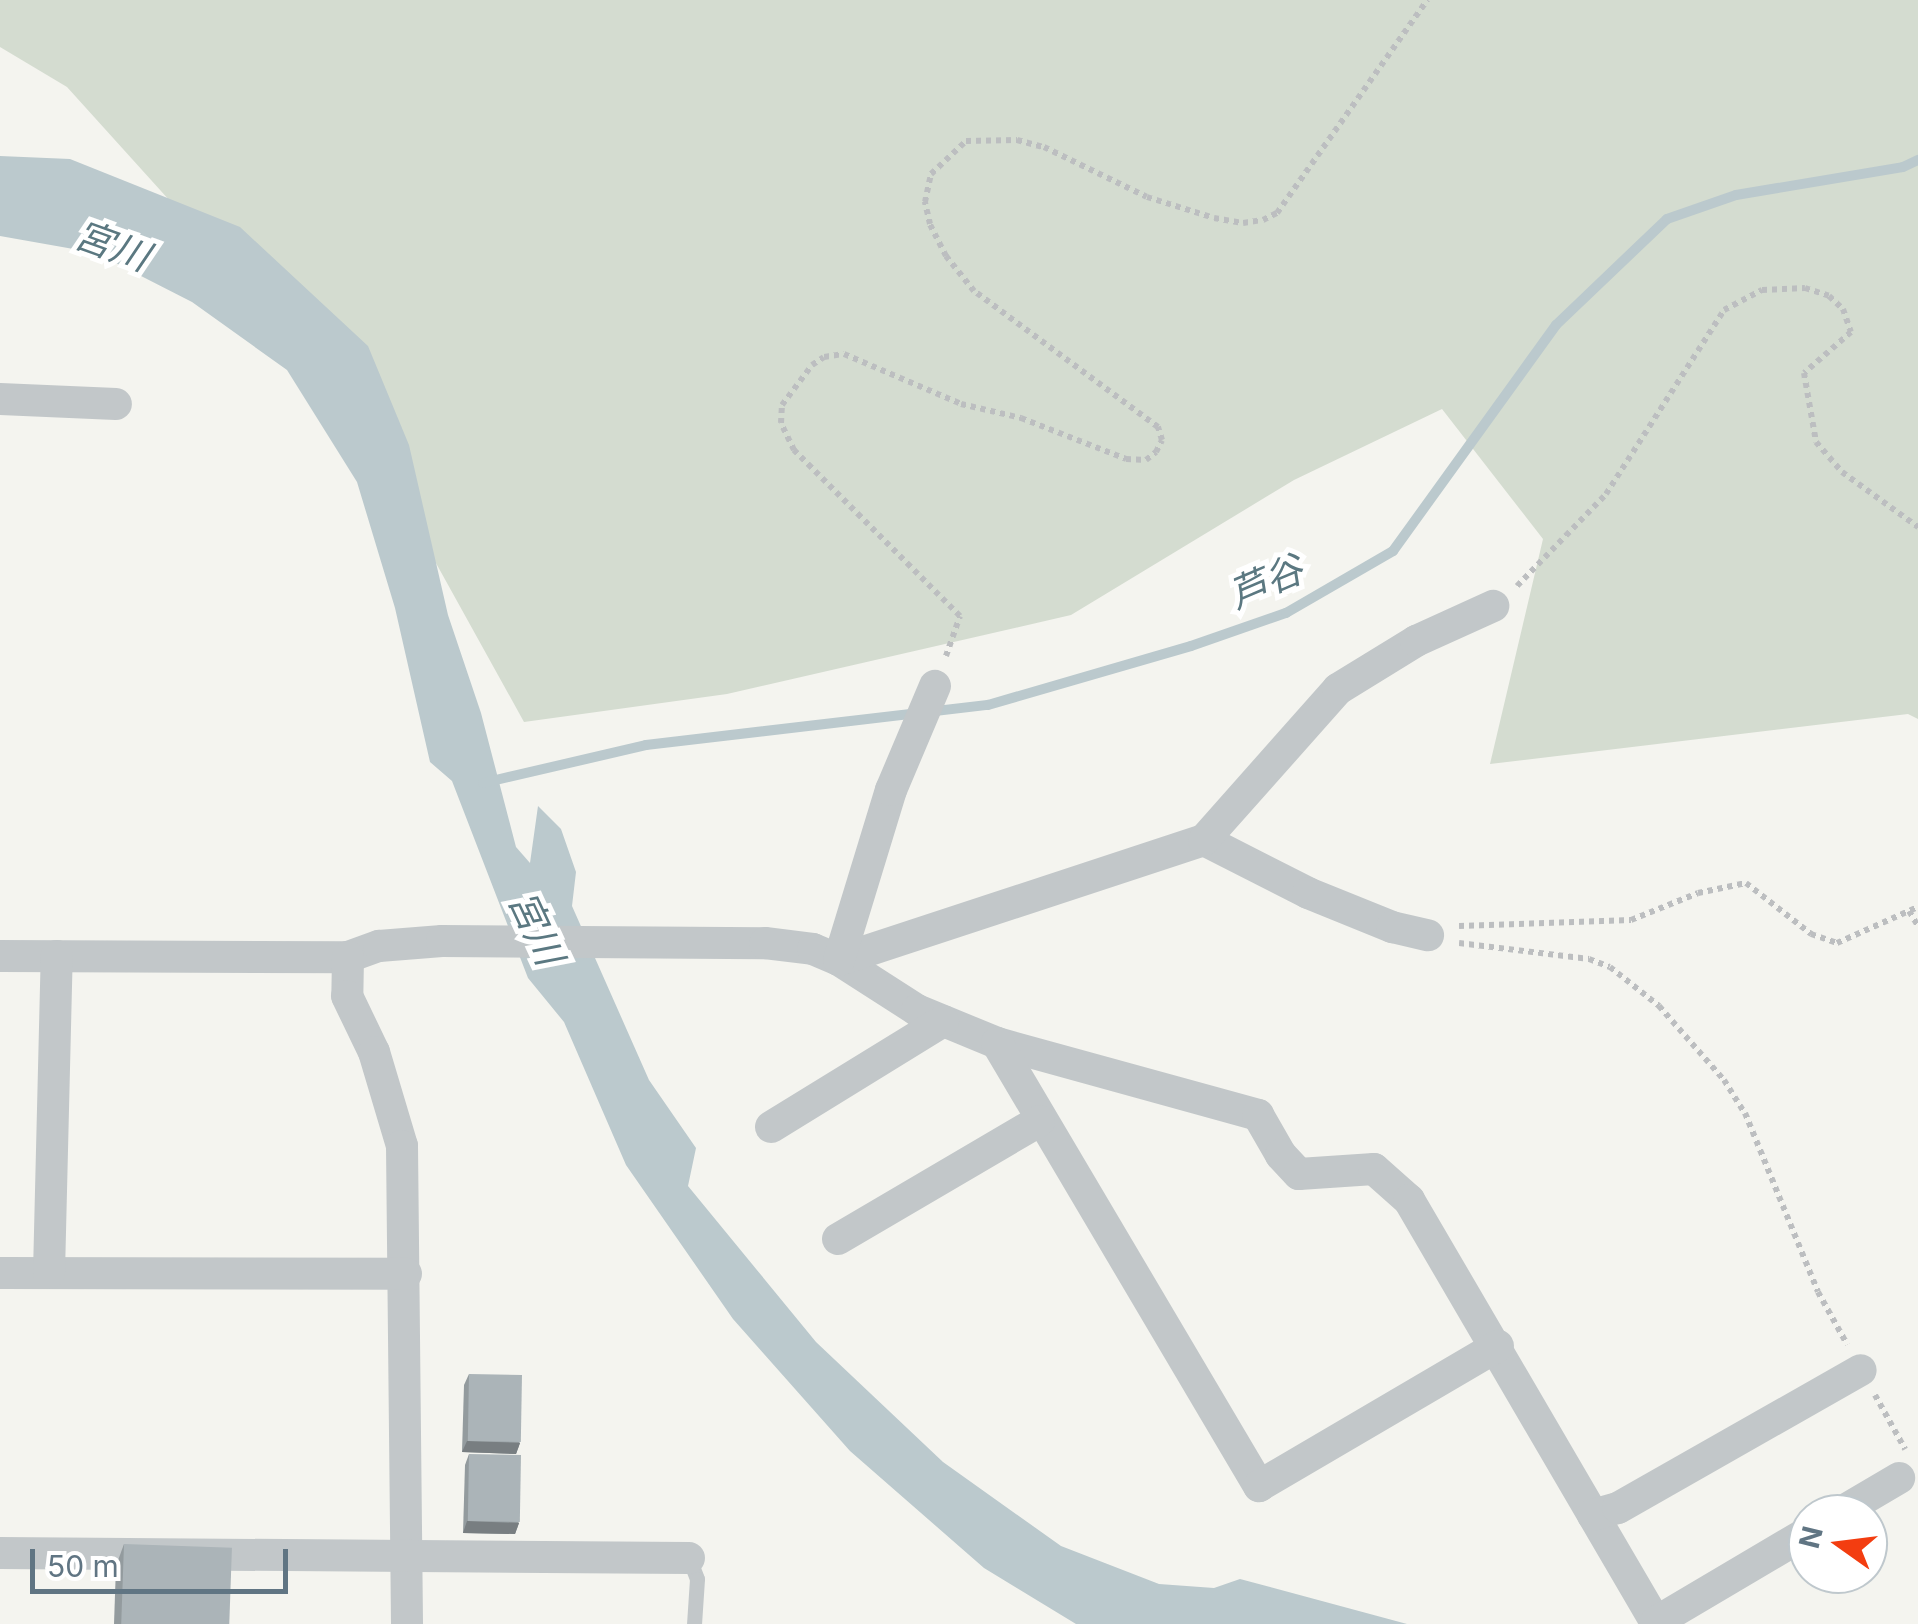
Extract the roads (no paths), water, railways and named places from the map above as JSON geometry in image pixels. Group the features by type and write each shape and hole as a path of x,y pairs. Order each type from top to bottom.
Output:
{"street":[{"path":"0,399 116,404"},
{"path":"838,960 1204,840 1338,688 1416,641 1494,606"},
{"path":"838,960 891,790 935,686"},
{"path":"1204,840 1308,892 1392,928 1428,936"},
{"path":"0,956 348,956 379,946 455,942 765,943 813,949 838,960 918,1010 997,1043 1258,1116 1288,1164 1299,1174 1374,1169 1409,1200 1498,1346 1656,1623 1788,1544"},
{"path":"49,1273 56,956"},
{"path":"348,956 347,996 374,1052 402,1146 407,1624"},
{"path":"770,1127 944,1021"},
{"path":"997,1043 1039,1121 1259,1486 1498,1346"},
{"path":"838,1239 1039,1121"},
{"path":"0,1273 406,1274"},
{"path":"1593,1515 1618,1508 1861,1370"},
{"path":"1867,1494 1904,1468"},
{"path":"0,1553 690,1558"}],"lane":[{"path":"690,1558 697,1580 694,1624"}],"water":[{"name":"宮川","path":"0,156 70,159 240,227 368,346 409,445 448,615 481,713 516,847 530,863 538,806 561,829 576,872 572,906 649,1080 696,1148 688,1186 816,1342 943,1462 1061,1546 1159,1584 1214,1588 1240,1579 1407,1624 1076,1624 984,1568 850,1451 733,1319 626,1165 564,1022 528,978 452,781 430,762 395,608 357,482 287,370 192,302 96,253 0,236"}],"waterway":[{"name":"芦谷","path":"483,783 646,745 988,705 1191,646 1286,613 1393,551 1556,325 1667,219 1736,195 1903,167 1918,160"}]}
